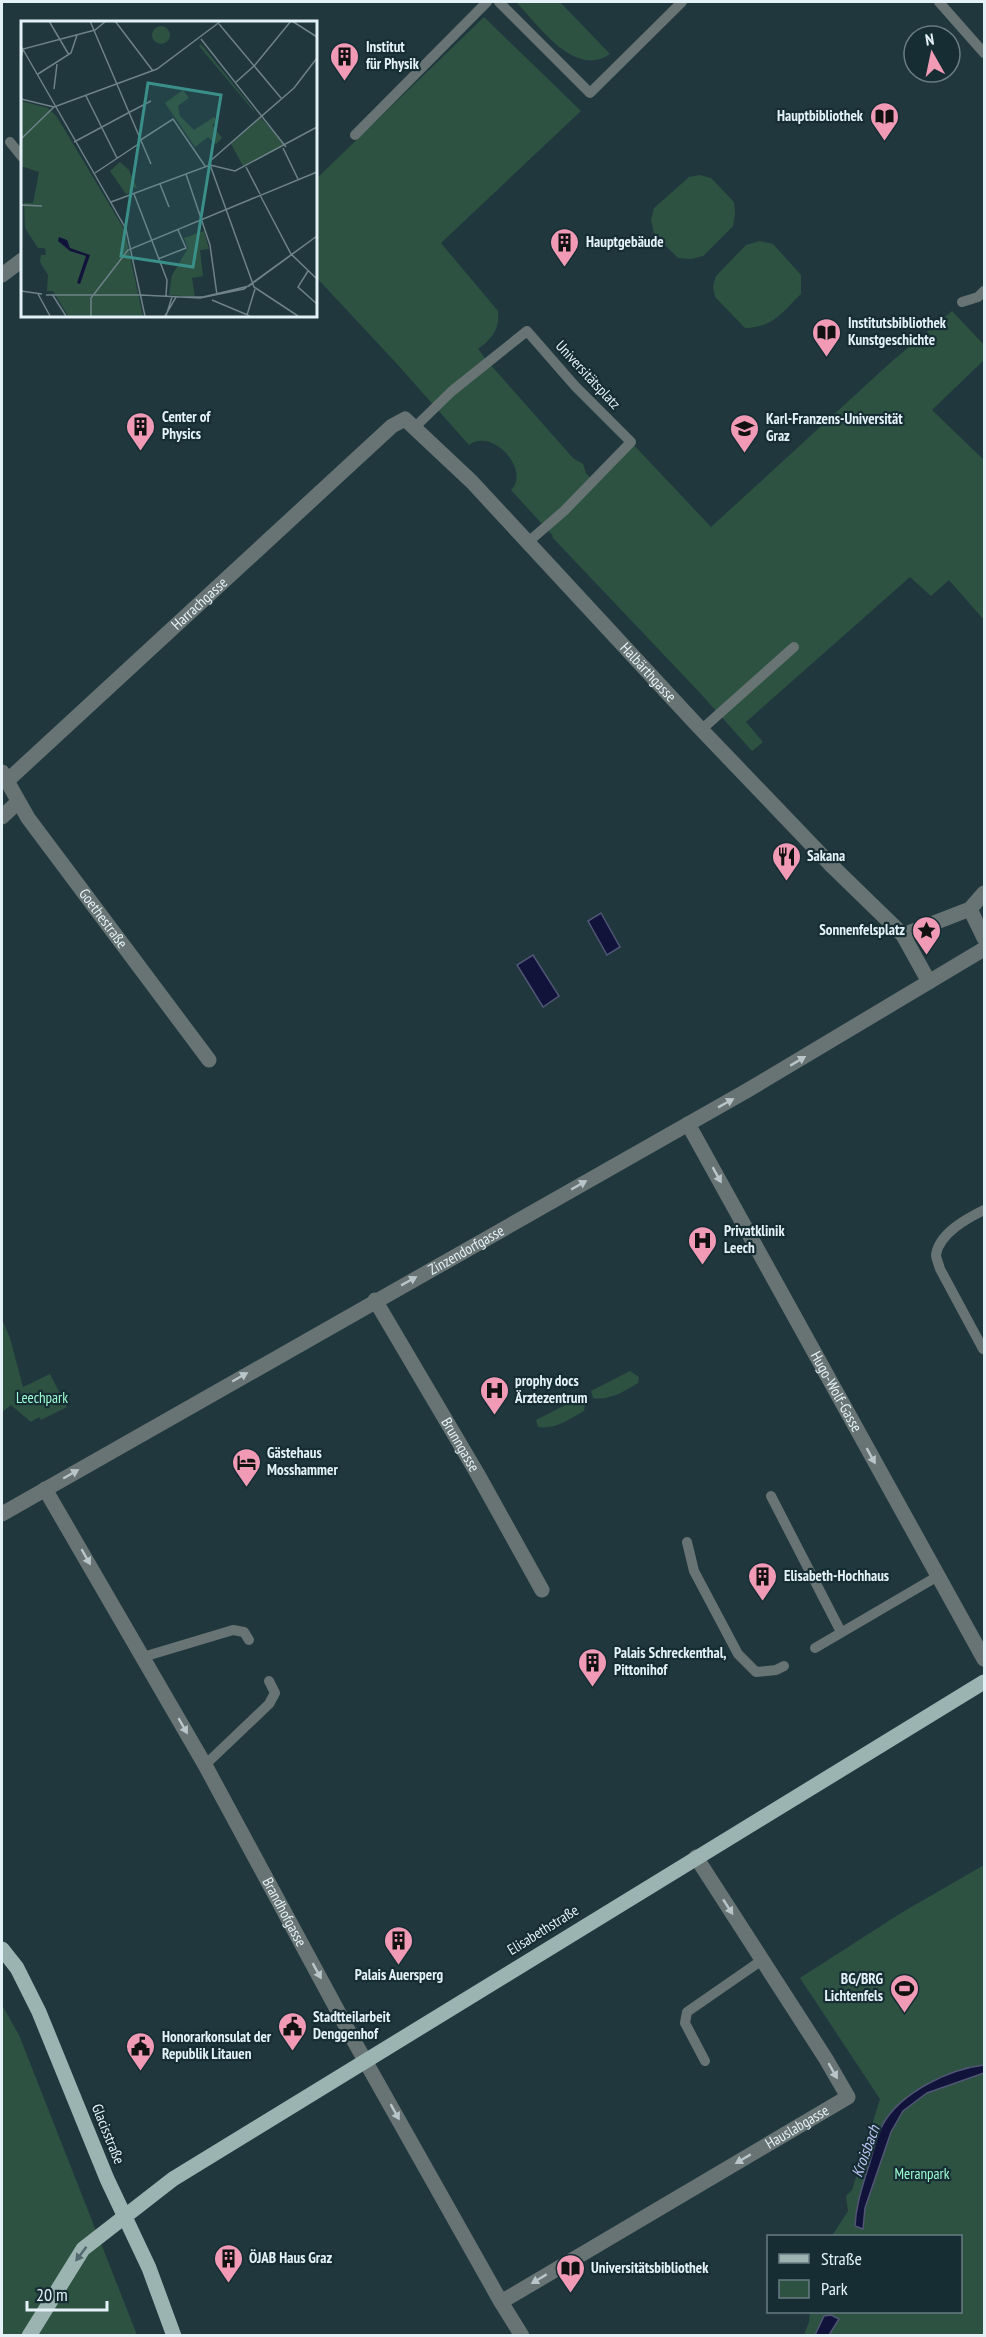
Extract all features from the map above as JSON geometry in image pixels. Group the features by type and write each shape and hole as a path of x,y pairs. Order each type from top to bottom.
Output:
{"main road":[{"name":"Elisabethstraße","path":"29,2336 83,2249 173,2179 984,1682"},
{"name":"Glacisstraße","path":"2,1949 16,1968 39,2012 107,2179 149,2268 174,2336"}],"street":[{"path":"2,275 21,261"},
{"name":"Harrachgasse","path":"4,777 392,426 405,419 414,428"},
{"name":"Halbärthgasse","path":"414,428 472,482 701,730 831,865 903,935"},
{"name":"Goethestraße","path":"4,777 18,802 209,1060"},
{"path":"2,818 18,802"},
{"path":"984,893 970,909 903,935 929,982 984,949"},
{"path":"970,909 984,938"},
{"name":"Zinzendorfgasse","path":"2,1514 688,1124 929,982"},
{"name":"Hugo-Wolf-Gasse","path":"688,1124 984,1659"},
{"name":"Brunngasse","path":"375,1300 477,1473 542,1590"},
{"name":"Brandhofgasse","path":"45,1489 205,1764 366,2061 522,2336"},
{"name":"Hauslabgasse","path":"501,2302 848,2097 696,1857"}],"lane":[{"path":"355,135 487,2"},
{"path":"499,2 590,93 682,2"},
{"path":"939,2 984,53"},
{"path":"10,142 21,156"},
{"path":"962,302 978,297 984,291"},
{"name":"Universitätsplatz","path":"414,428 452,391 527,331 575,386 631,442 564,511 527,543"},
{"path":"701,730 794,647"},
{"path":"983,1349 940,1269 936,1255 957,1224 984,1210"},
{"path":"771,1496 841,1632"},
{"path":"687,1542 694,1570 738,1654 756,1672 776,1670 784,1666"},
{"path":"815,1648 938,1576"},
{"path":"143,1657 233,1630 244,1632 249,1640"},
{"path":"205,1764 269,1704 275,1693 269,1681"},
{"path":"705,2061 685,2024 687,2012 762,1960"}],"green space":[{"path":"516,2 560,2 610,54 597,60 583,60 570,54 546,35"},
{"path":"484,17 581,111 441,243 498,311 498,323 494,333 478,349 573,458 583,464 592,480 631,442 711,527 890,363 952,311 984,345 984,360 932,410 984,460 984,620 949,580 931,596 910,577 746,722 763,742 752,751 511,490 516,482 516,472 506,454 498,446 488,442 479,441 469,445 316,277 316,179"},
{"path":"700,175 711,178 734,202 733,226 703,256 691,259 678,258 654,234 651,220 654,208 689,177"},
{"path":"760,241 773,244 801,275 801,294 770,322 745,328 715,297 713,286 716,276 746,245"},
{"name":"Leechpark","path":"2,1319 10,1338 23,1387 50,1374 67,1407 41,1420 39,1417 31,1422 11,1405 2,1412"},
{"path":"630,1371 639,1377 638,1383 611,1397 593,1398 591,1391"},
{"path":"575,1400 585,1405 584,1411 556,1425 538,1427 536,1420"},
{"name":"Meranpark","path":"984,1865 984,2335 804,2335 810,2313 962,2313 962,2235 833,2235 848,2211 846,2196 852,2190 880,2099 800,1978 901,1913"},
{"path":"2,2005 19,2035 137,2335 2,2335"}],"shaded area":[{"path":"601,913 620,947 607,955 588,921"},
{"path":"533,955 559,996 543,1007 517,965"},
{"name":"Kroisbach","path":"984,2065 984,2073 927,2093 903,2111 891,2132 865,2208 863,2229 855,2226 860,2197 876,2140 891,2112 927,2084 956,2071"},
{"path":"831,2315 839,2319 829,2335 815,2335 824,2316"}],"place":[{"name":"Institut für Physik","path":"345,82"},
{"name":"Hauptbibliothek","path":"884,142"},
{"name":"Hauptgebäude","path":"565,268"},
{"name":"Institutsbibliothek Kunstgeschichte","path":"827,358"},
{"name":"Center of Physics","path":"141,452"},
{"name":"Karl-Franzens-Universität Graz","path":"745,454"},
{"name":"Sakana","path":"786,882"},
{"name":"Sonnenfelsplatz","path":"926,956"},
{"name":"Privatklinik Leech","path":"703,1266"},
{"name":"prophy docs Ärztezentrum","path":"494,1416"},
{"name":"Gästehaus Mosshammer","path":"246,1488"},
{"name":"Elisabeth-Hochhaus","path":"763,1602"},
{"name":"Palais Schreckenthal, Pittonihof","path":"593,1688"},
{"name":"Palais Auersperg","path":"399,1966"},
{"name":"BG/BRG Lichtenfels","path":"904,2014"},
{"name":"Stadtteilarbeit Denggenhof","path":"292,2052"},
{"name":"Honorarkonsulat der Republik Litauen","path":"141,2072"},
{"name":"ÖJAB Haus Graz","path":"228,2284"},
{"name":"Universitätsbibliothek","path":"570,2294"}]}
